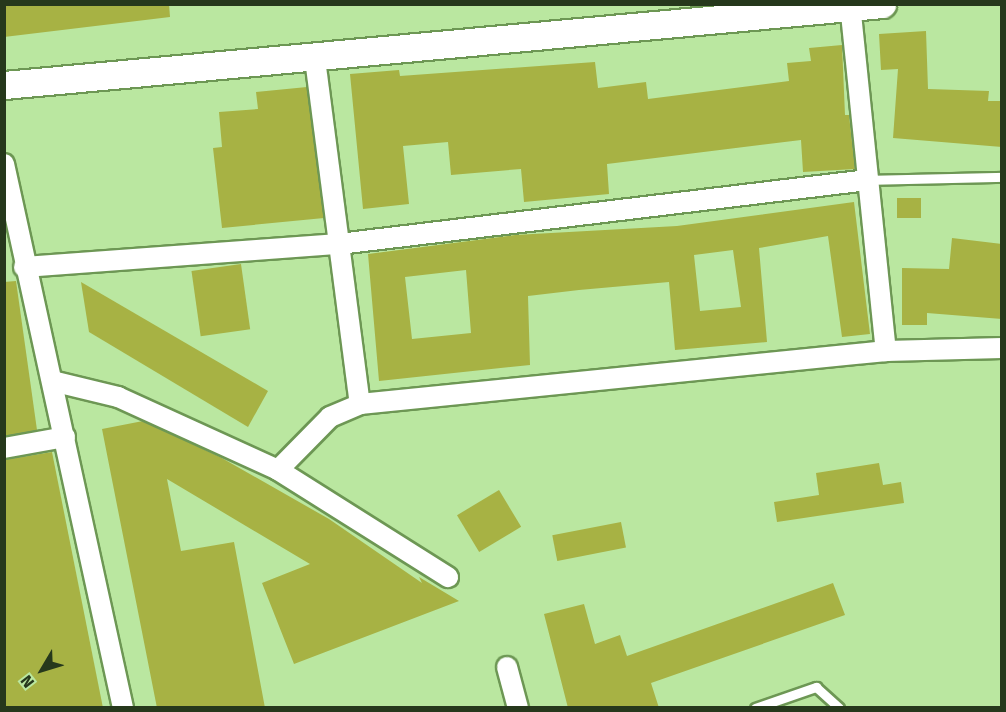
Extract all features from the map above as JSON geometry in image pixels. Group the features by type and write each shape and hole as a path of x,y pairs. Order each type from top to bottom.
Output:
{"street":[{"path":"4,85 315,59 882,4"},
{"path":"850,6 886,351"},
{"path":"315,59 360,404"},
{"path":"4,164 24,267 65,437 123,708"},
{"path":"24,267 339,243 868,180"},
{"path":"278,470 330,417 360,404 886,351 1002,348"},
{"path":"52,381 118,397 278,470 448,577"},
{"path":"4,448 65,437"},
{"path":"507,667 518,708"}],"lane":[{"path":"868,180 1002,177"},
{"path":"755,708 816,687 839,708"}],"building":[{"path":"4,4 169,4 170,17 4,37"},
{"path":"926,31 928,89 989,91 988,101 1002,101 1002,147 893,138 898,69 881,70 879,34"},
{"path":"842,45 845,115 849,115 855,169 803,172 801,140 607,164 609,194 524,202 521,169 451,175 448,142 403,146 409,204 363,209 350,74 399,70 400,76 595,62 598,88 646,82 648,99 789,81 787,63 811,61 809,48"},
{"path":"307,87 324,218 222,228 213,148 222,147 219,112 258,109 256,92"},
{"path":"897,198 921,198 921,218 897,218"},
{"path":"854,202 870,334 842,337 828,236 759,248 767,342 675,350 669,282 579,290 528,296 530,365 379,381 368,254 515,235 677,226","holes":["733,250 741,307 700,311 694,255","466,270 471,333 412,339 405,277"]},
{"path":"952,238 1002,244 1002,319 927,313 927,325 902,325 902,268 949,269"},
{"path":"241,264 250,329 201,336 191,271"},
{"path":"16,281 37,430 4,436 4,282"},
{"path":"81,282 268,391 248,427 89,332"},
{"path":"143,421 220,457 329,519 422,583 419,577 459,601 294,664 262,583 310,564 167,479 181,551 234,542 265,708 157,708 102,429"},
{"path":"52,452 103,708 4,708 4,460"},
{"path":"879,463 883,485 901,482 904,503 777,522 774,502 819,495 816,473"},
{"path":"499,490 521,527 479,552 457,515"},
{"path":"621,522 626,548 557,561 552,535"},
{"path":"833,583 845,615 651,683 659,708 568,708 544,614 584,604 595,644 620,635 627,656"}]}
